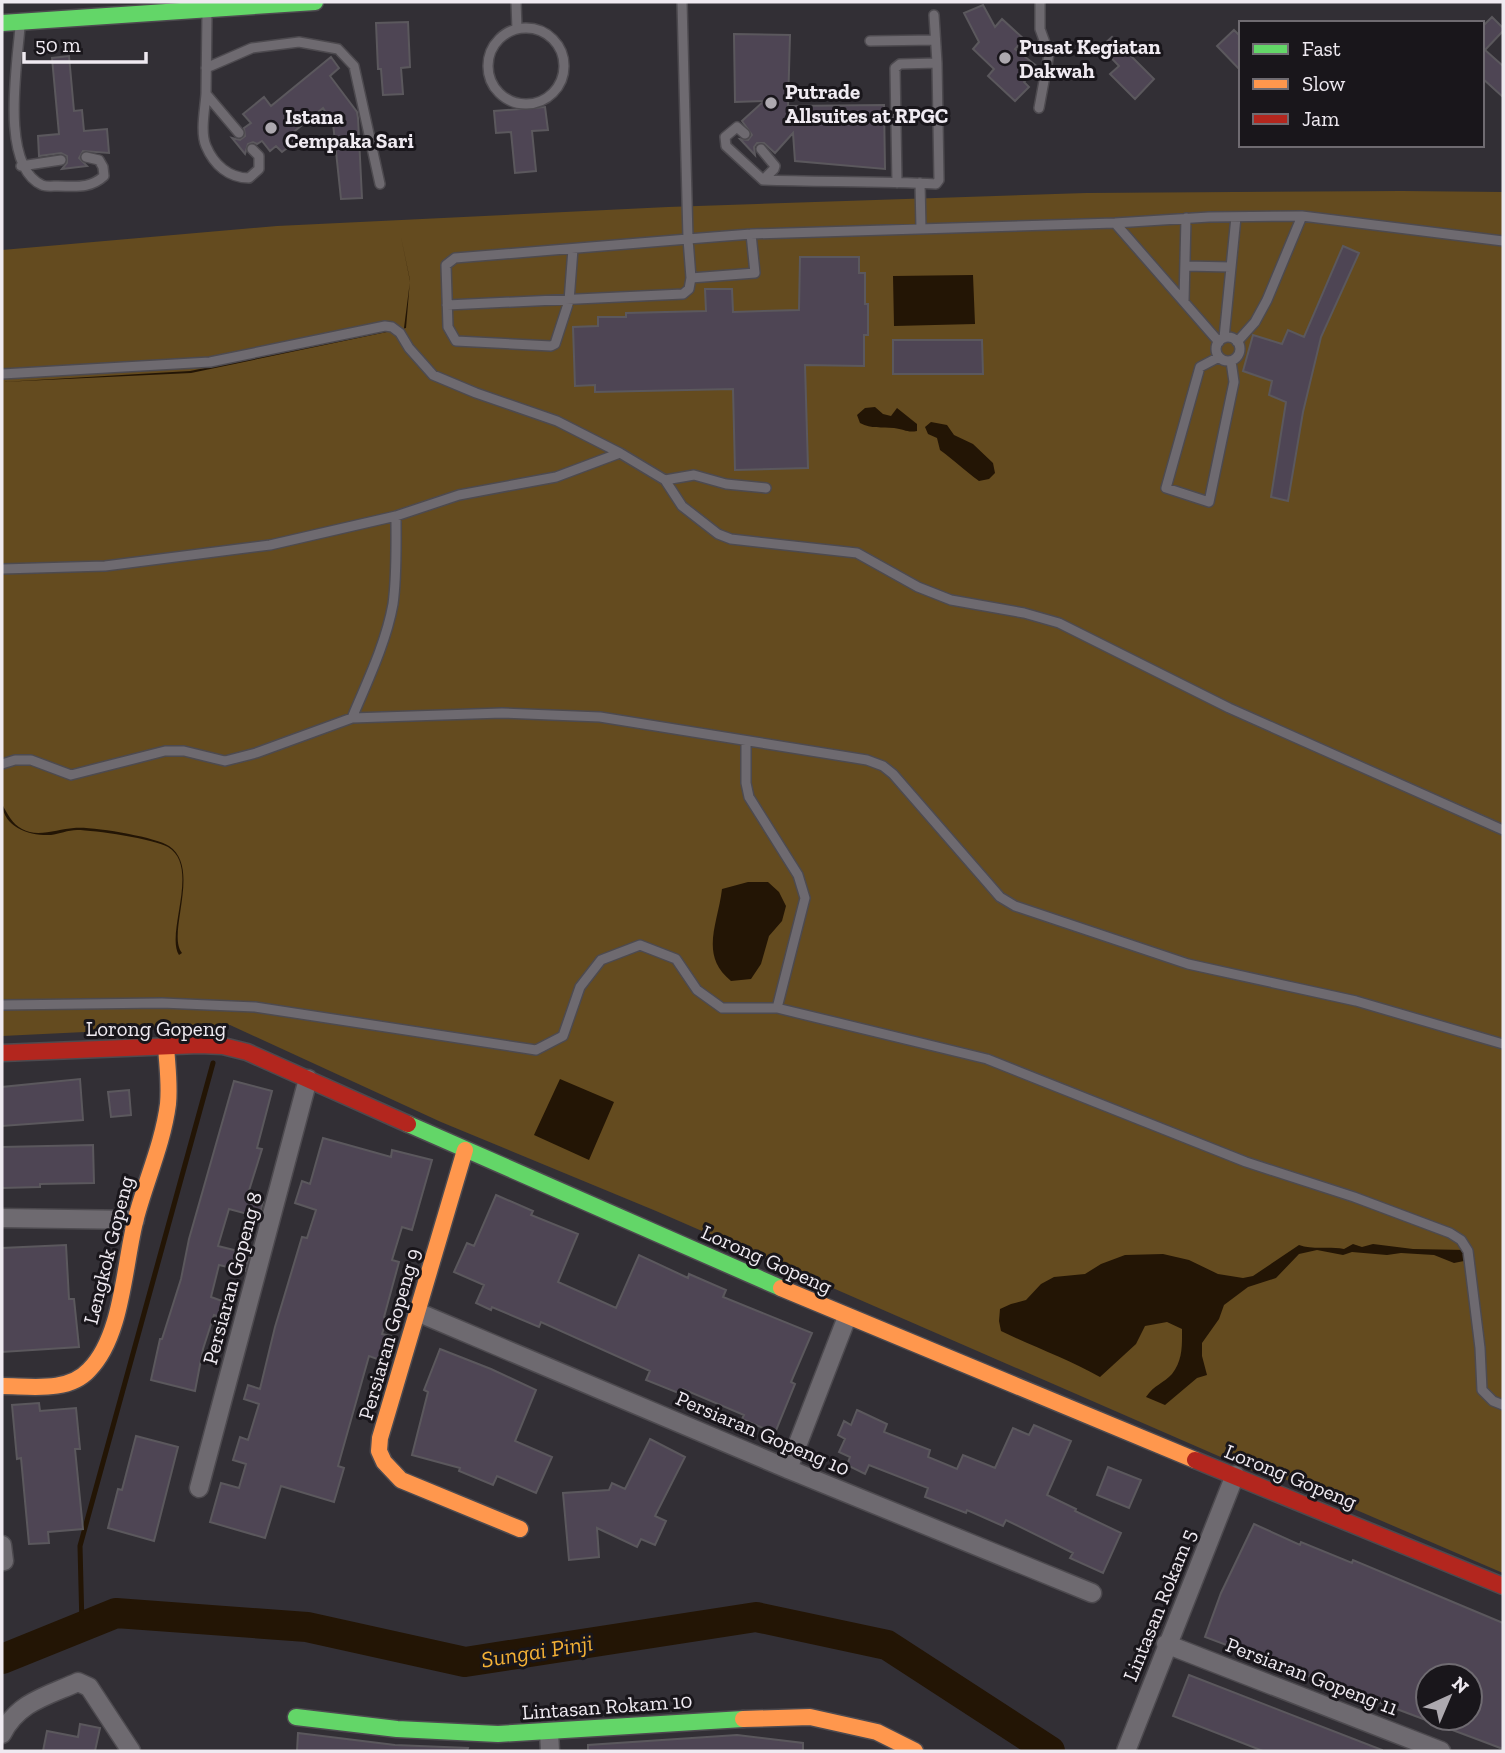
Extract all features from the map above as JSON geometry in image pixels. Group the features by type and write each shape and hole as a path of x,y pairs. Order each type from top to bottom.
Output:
{"street":[{"path":"2,23 207,5 315,2"},
{"name":"Lorong Gopeng","path":"2,1053 166,1045 223,1046 247,1052 847,1317 1503,1587"},
{"name":"Lengkok Gopeng","path":"2,1386 61,1385 75,1381 99,1359 110,1335 135,1220 167,1107 166,1045"},
{"name":"Persiaran Gopeng 8","path":"200,1488 308,1079"},
{"name":"Persiaran Gopeng 9","path":"465,1150 380,1438 379,1451 384,1462 401,1480 520,1529"},
{"path":"2,1218 135,1220"},
{"name":"Persiaran Gopeng 10","path":"417,1312 788,1469 1092,1593"},
{"path":"788,1469 847,1317"},
{"name":"Lintasan Rokam 5","path":"1126,1751 1235,1475"},
{"name":"Persiaran Gopeng 11","path":"1166,1644 1441,1751"},
{"path":"2,1734 20,1708 78,1682 89,1687 131,1751"},
{"name":"Lintasan Rokam 10","path":"296,1717 397,1729 498,1734 702,1720 810,1717 877,1732 915,1751"},
{"path":"549,1732 550,1751"}],"lane":[{"path":"516,2 517,29"},
{"path":"447,305 683,294 689,289 691,278 682,2"},
{"path":"1039,108 1049,54 1040,29 1040,2"},
{"path":"207,5 205,145 221,169 235,178 249,178 258,169 259,156 252,149"},
{"path":"745,134 737,127 733,128 725,137 726,146 763,180 936,184 939,180 934,15"},
{"path":"21,21 12,133 21,166 26,174 43,186 86,186 96,183 104,176 99,160 86,157"},
{"path":"530,28 542,32 553,40 564,62 558,87 549,97 538,102 514,102 495,88 489,77 490,52 496,42 517,29 530,28"},
{"path":"870,41 935,40"},
{"path":"206,68 252,48 299,42 338,49 354,66 380,184"},
{"path":"897,183 895,68 900,64 937,63"},
{"path":"206,94 239,133"},
{"path":"761,149 775,166 763,180"},
{"path":"21,166 61,160"},
{"path":"920,183 921,229"},
{"path":"573,249 569,301 558,340 551,346 456,341 448,327 446,265 455,258 751,234 1115,223 1236,216 1302,216 1503,241"},
{"path":"1222,340 1234,339 1240,346 1239,355 1231,361 1219,357 1217,346 1222,340 1236,216"},
{"path":"1237,342 1255,322 1267,300 1302,216"},
{"path":"1184,301 1186,218"},
{"path":"1115,223 1222,340"},
{"path":"691,278 755,273 751,234"},
{"path":"1185,266 1231,267"},
{"path":"2,374 209,362 385,326 396,330 415,357 433,375 557,421 666,480 682,506 718,534 731,539 857,553 918,587 951,600 1024,613 1059,623 1229,708 1502,828"},
{"path":"1219,357 1200,367 1167,488 1209,502 1234,382 1231,361"},
{"path":"2,569 105,566 256,547 396,516 459,495 556,477 620,453"},
{"path":"666,480 694,475 726,484 766,488"},
{"path":"352,718 383,640 392,606 396,569 396,516"},
{"path":"2,764 15,760 31,760 71,775 165,751 184,751 225,761 256,753 352,718 502,713 600,717 867,760 883,766 927,811 1000,897 1015,906 1188,964 1356,1001 1503,1044"},
{"path":"747,742 746,783 749,797 798,875 805,898 777,1008"},
{"path":"2,1006 162,1003 255,1007 536,1050 563,1036 580,987 601,960 640,945 676,960 697,990 722,1008 777,1008 987,1059 1246,1163 1354,1197 1450,1233 1461,1240 1468,1251 1482,1390 1493,1401 1503,1405"}],"shaded area":[{"path":"1503,192 1503,1573 1275,1475 1262,1475 656,1211 441,1122 230,1025 2,1036 2,250 277,226 668,207 1086,193"},
{"path":"973,275 975,324 894,326 893,276"},
{"path":"410,283 406,328 191,373 2,382 190,371 404,328"},
{"path":"875,407 883,414 891,416 897,408 917,424 917,431 873,427 860,423 857,415 865,408"},
{"path":"931,422 947,425 954,435 973,444 993,463 995,473 989,479 979,481 940,450 937,438 928,434 925,427"},
{"path":"2,804 15,824 28,832 94,829 138,836 169,846 178,856 183,869 178,931 178,944 182,953 179,955 176,932 182,869 177,856 168,847 138,838 96,832 74,830 51,835 35,834 27,832 13,825"},
{"path":"748,882 768,882 779,892 786,906 782,921 769,936 761,964 751,979 731,981 716,961 713,938 722,889"},
{"path":"560,1079 614,1102 589,1160 534,1135"},
{"path":"1353,1244 1362,1247 1373,1244 1413,1249 1466,1250 1469,1260 1454,1263 1434,1255 1352,1252 1343,1255 1317,1250 1299,1254 1276,1278 1248,1287 1224,1305 1219,1319 1202,1343 1207,1375 1197,1378 1165,1405 1146,1397 1172,1374 1180,1358 1182,1329 1167,1322 1145,1326 1136,1344 1100,1377 1001,1331 1000,1309 1026,1300 1041,1284 1054,1277 1085,1274 1101,1264 1125,1255 1163,1254 1189,1260 1218,1274 1243,1278 1253,1276 1299,1245 1344,1249"}],"building":[{"name":"Pusat Kegiatan Dakwah","path":"983,5 995,27 1002,19 1024,39 1015,49 1038,67 1024,82 1029,87 1015,101 988,76 994,69 973,49 979,42 964,13"},
{"path":"1492,17 1503,28 1485,50 1503,66 1503,97 1484,80 1484,25"},
{"path":"408,22 410,67 401,68 403,94 383,95 381,69 378,69 376,23"},
{"path":"1234,30 1239,35 1239,69 1217,46"},
{"name":"Putrade Allsuites at RPGC","path":"734,34 790,35 788,106 884,105 885,169 795,161 793,133 775,153 764,143 757,143 754,147 755,155 740,139 748,140 752,135 742,121 764,101 735,102"},
{"path":"1112,37 1154,79 1135,99 1110,74 1119,66 1101,47"},
{"path":"69,56 74,111 82,110 84,131 107,129 109,153 83,151 79,158 87,166 62,169 67,163 67,156 61,153 39,156 38,136 59,134 52,58"},
{"name":"Istana Cempaka Sari","path":"331,57 339,68 330,76 357,112 362,198 341,199 333,123 323,108 290,135 295,142 282,152 276,146 270,151 262,141 248,144 245,154 232,138 240,140 245,136 244,128 251,123 243,114 264,97 271,106"},
{"path":"545,107 548,130 532,131 536,171 515,173 511,132 496,133 494,111"},
{"path":"1343,246 1359,253 1321,337 1303,412 1288,501 1271,497 1286,402 1269,395 1272,381 1243,371 1253,335 1282,344 1288,330 1304,337"},
{"path":"800,257 859,257 859,273 865,273 865,304 868,304 864,366 805,365 808,468 735,470 733,389 595,392 595,385 575,386 573,327 598,326 598,317 626,317 626,313 706,311 705,289 732,289 733,312 799,310"},
{"path":"893,340 982,340 983,374 893,374"},
{"path":"80,1079 83,1120 2,1126 2,1087"},
{"path":"234,1081 272,1091 257,1148 262,1149 247,1197 263,1202 259,1217 229,1209 218,1246 250,1254 245,1271 219,1265 211,1297 228,1303 223,1318 214,1315 203,1349 195,1391 151,1380 160,1339 181,1279 189,1239"},
{"path":"129,1090 131,1115 111,1117 108,1092"},
{"path":"323,1138 391,1157 392,1150 432,1160 412,1230 402,1227 392,1260 399,1262 382,1334 391,1336 383,1361 369,1356 338,1466 344,1468 334,1502 281,1486 265,1538 210,1522 221,1483 239,1488 246,1464 233,1460 240,1437 248,1440 259,1404 244,1399 248,1385 260,1389 302,1237 307,1238 316,1210 295,1203 302,1181 310,1184"},
{"path":"93,1145 94,1183 2,1188 2,1147"},
{"path":"496,1195 533,1211 531,1215 578,1234 558,1282 616,1308 639,1255 688,1278 689,1274 726,1290 723,1297 812,1333 791,1382 795,1384 775,1433 742,1419 744,1415 683,1389 681,1394 646,1380 650,1371 541,1322 539,1327 476,1303 484,1285 454,1272 467,1243 474,1246"},
{"path":"66,1245 69,1299 74,1299 79,1347 2,1352 2,1248"},
{"path":"440,1349 536,1390 515,1441 552,1457 536,1493 497,1476 493,1485 459,1471 460,1468 412,1455 428,1392 424,1390"},
{"path":"39,1403 40,1411 76,1408 80,1449 75,1449 83,1529 48,1532 49,1543 29,1544 21,1458 17,1459 12,1405"},
{"path":"857,1410 887,1424 884,1432 930,1450 928,1457 957,1469 963,1455 995,1468 1013,1428 1029,1435 1034,1425 1071,1441 1047,1495 1121,1533 1103,1573 1070,1558 1073,1553 1006,1520 1003,1526 967,1510 966,1513 925,1497 928,1488 869,1465 865,1474 847,1465 850,1457 839,1452 845,1439 838,1435 844,1421 851,1425"},
{"path":"136,1436 178,1447 154,1541 108,1528 118,1489 122,1490"},
{"path":"650,1439 685,1457 655,1516 666,1521 655,1545 641,1539 637,1547 597,1528 599,1557 569,1560 563,1493 609,1490 612,1483 625,1489"},
{"path":"1108,1467 1141,1480 1129,1508 1097,1495"},
{"path":"1254,1524 1300,1545 1301,1542 1352,1563 1353,1560 1503,1623 1503,1749 1458,1732 1484,1732 1484,1662 1414,1662 1414,1716 1205,1637 1221,1593"},
{"path":"1189,1675 1382,1751 1263,1751 1173,1716"},
{"path":"80,1724 100,1728 95,1751 43,1751 47,1731 78,1737"},
{"path":"298,1733 395,1745 468,1748 467,1751 297,1751"},
{"path":"737,1735 803,1743 803,1751 588,1751 588,1745"}],"waterway":[{"path":"82,1626 80,1546 213,1063"},
{"name":"Sungai Pinji","path":"2,1659 116,1613 307,1627 465,1662 756,1617 887,1645 1050,1751"}],"traffic: fast":[{"path":"2,23 315,2"},
{"path":"408,1124 781,1288"},
{"path":"296,1717 397,1729 498,1734 743,1719"}],"traffic: slow":[{"path":"2,1386 48,1387 70,1382 89,1370 109,1338 121,1298 136,1218 166,1119 169,1089 166,1045"},
{"path":"465,1150 380,1438 379,1451 384,1462 401,1480 520,1529"},
{"path":"781,1288 1195,1460"},
{"path":"743,1719 810,1717 877,1732 915,1751"}],"traffic: jam":[{"path":"2,1053 223,1046 247,1052 408,1124"},
{"path":"1195,1460 1503,1586"}],"place":[{"name":"Pusat Kegiatan Dakwah","path":"1005,58"},
{"name":"Putrade Allsuites at RPGC","path":"771,103"},
{"name":"Istana Cempaka Sari","path":"271,128"}]}
